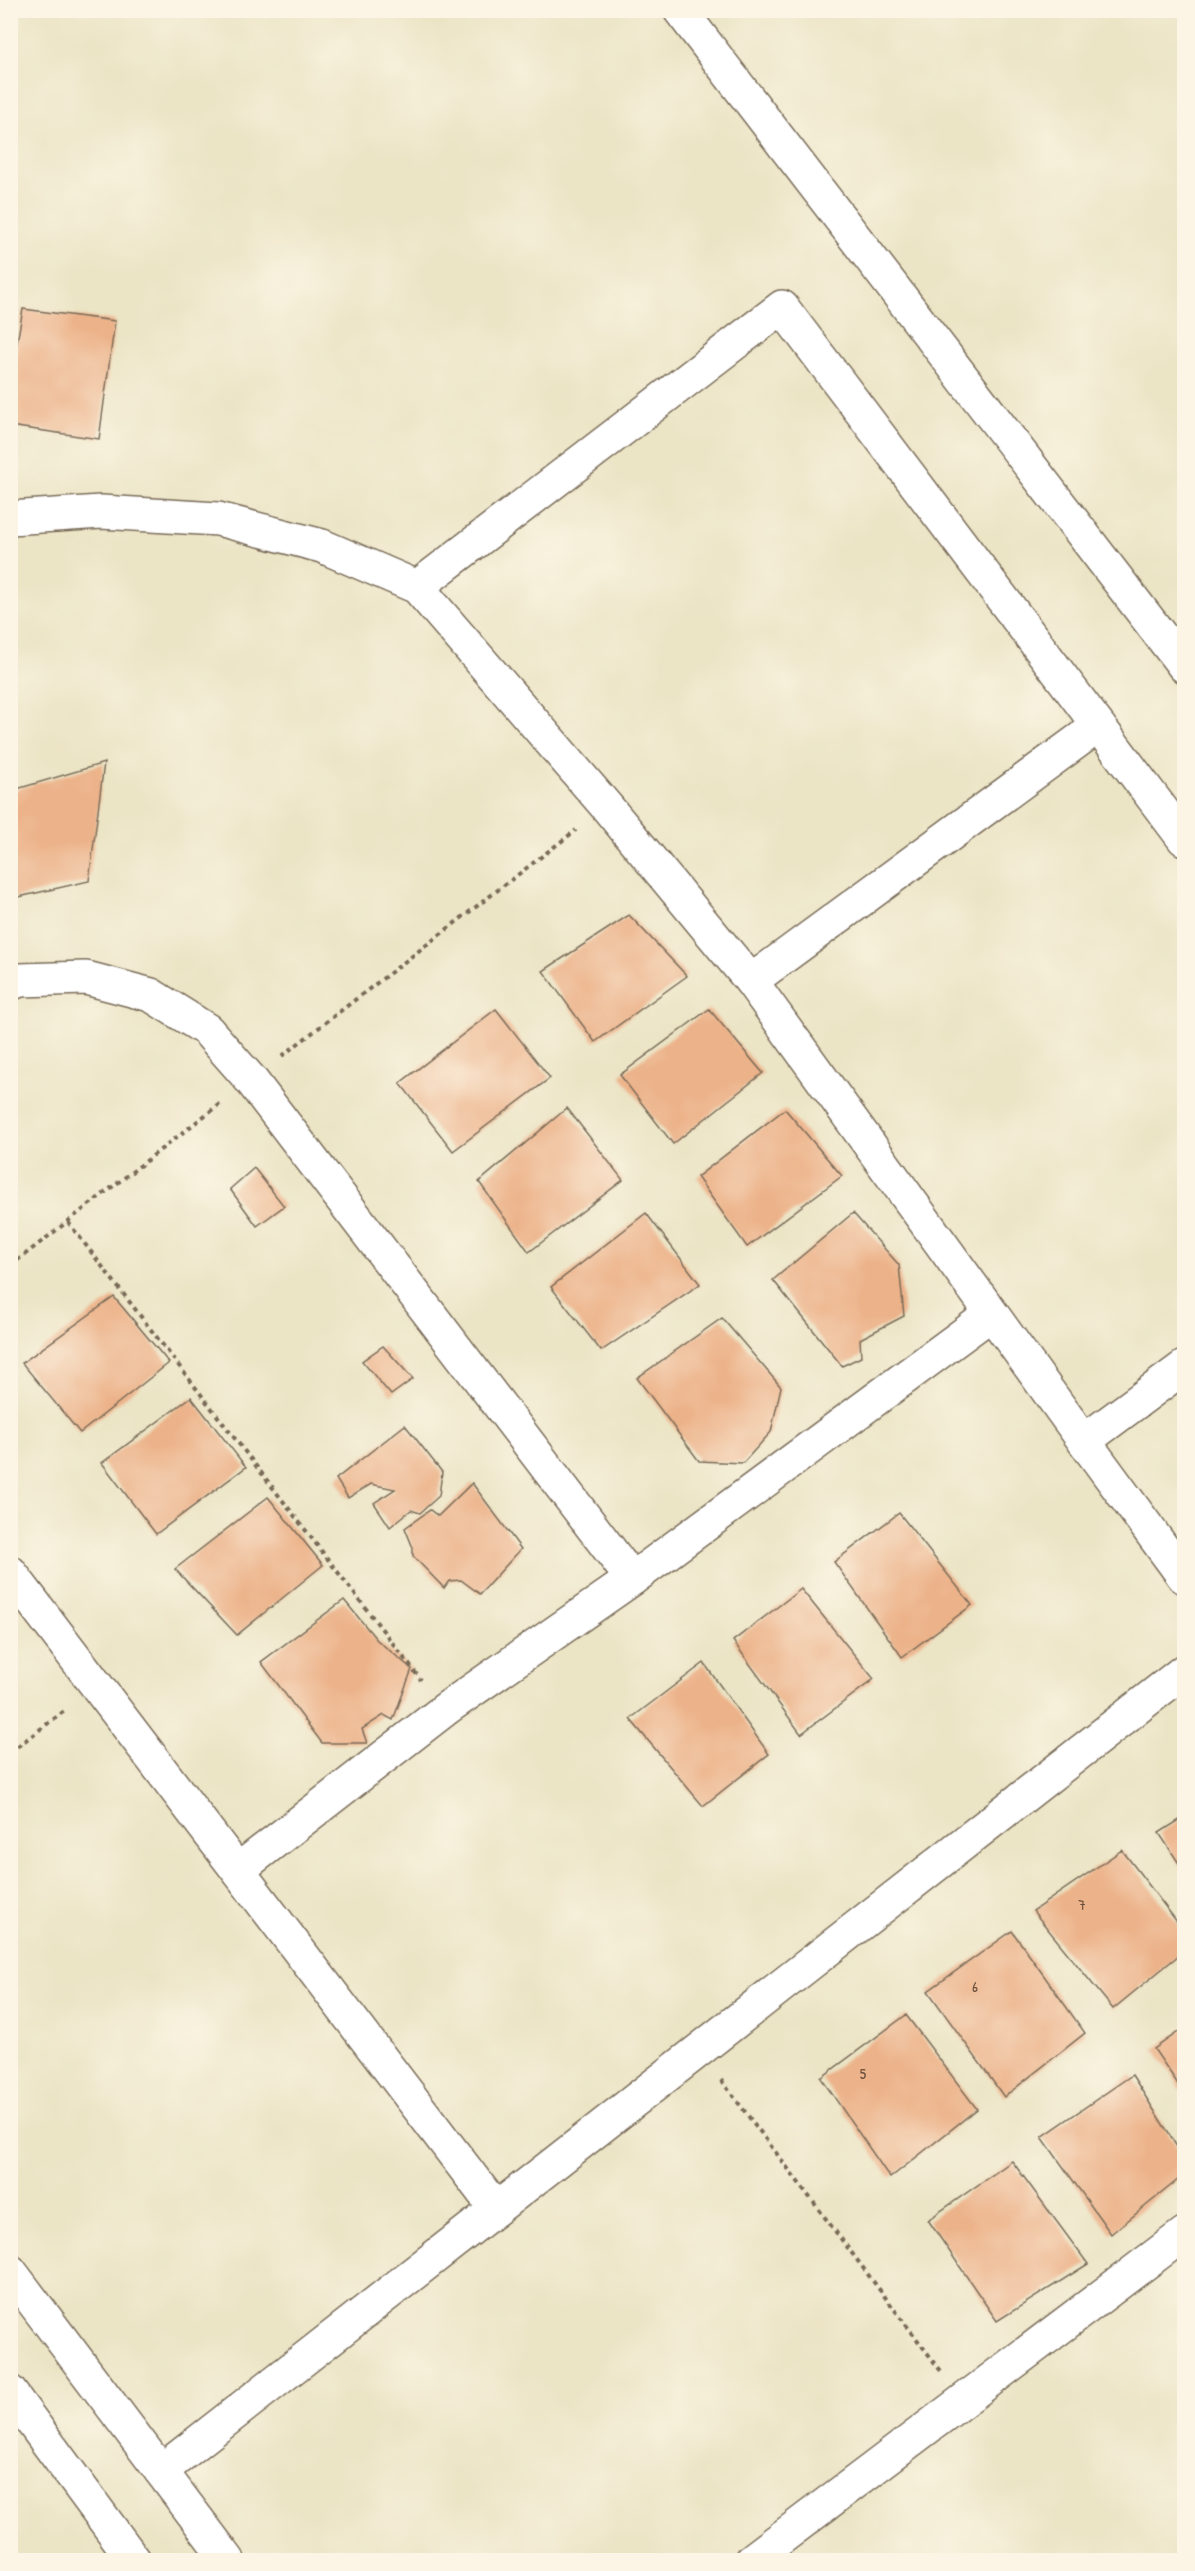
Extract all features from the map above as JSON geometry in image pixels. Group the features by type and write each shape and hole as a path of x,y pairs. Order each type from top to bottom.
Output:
{"street":[{"path":"680,10 1185,666"},
{"path":"417,587 782,307 1185,839"},
{"path":"10,518 101,513 218,519 322,546 417,587 607,807 751,981 1084,1442 1185,1577"},
{"path":"751,981 1098,726"},
{"path":"10,984 20,981 87,978 151,995 207,1030 251,1080 632,1579"},
{"path":"238,1870 447,1708 632,1579 991,1314"},
{"path":"1084,1442 1185,1367"},
{"path":"10,1572 496,2209"},
{"path":"161,2471 1185,1671"},
{"path":"752,2560 1185,2234"},
{"path":"10,2271 228,2560"},
{"path":"10,2392 134,2560"}],"path":[{"path":"10,1266 607,807"},
{"path":"68,1222 412,1669 447,1708"},
{"path":"10,1752 98,1686"},
{"path":"698,2051 964,2402"}],"building":[{"path":"23,309 115,321 99,439 10,426 10,381"},
{"path":"104,763 89,881 10,899 10,791"},
{"path":"629,915 687,976 595,1042 543,971"},
{"path":"496,1009 550,1078 453,1151 400,1083"},
{"path":"709,1009 763,1073 673,1144 620,1075"},
{"path":"567,1108 623,1180 529,1252 479,1182"},
{"path":"785,1109 842,1176 747,1247 697,1177"},
{"path":"254,1168 284,1206 257,1226 230,1189"},
{"path":"646,1213 700,1284 601,1351 551,1287"},
{"path":"853,1213 899,1265 904,1316 860,1339 861,1357 842,1366 773,1280"},
{"path":"114,1297 169,1363 80,1433 22,1363"},
{"path":"722,1318 781,1387 771,1432 743,1463 699,1461 637,1378"},
{"path":"383,1346 413,1379 391,1395 362,1361"},
{"path":"191,1397 246,1467 156,1534 102,1463"},
{"path":"405,1425 442,1472 439,1496 420,1513 411,1510 390,1527 374,1503 395,1489 371,1484 348,1498 336,1479"},
{"path":"472,1483 521,1549 480,1594 461,1580 449,1581 444,1588 413,1556 413,1548 405,1528 430,1510 438,1516"},
{"path":"268,1497 323,1565 237,1635 175,1569"},
{"path":"899,1513 972,1605 902,1657 834,1562"},
{"path":"801,1589 874,1679 801,1734 733,1641"},
{"path":"344,1600 377,1640 412,1669 393,1720 384,1715 362,1729 367,1743 322,1743 261,1662"},
{"path":"704,1663 769,1754 703,1806 630,1719"},
{"path":"1184,1817 1184,1871 1159,1833"},
{"path":"1122,1850 1184,1931 1184,1951 1113,2009 1033,1911"},
{"path":"1012,1931 1085,2033 1004,2097 928,1991"},
{"path":"906,2015 977,2109 890,2178 821,2078"},
{"path":"1184,2028 1184,2093 1154,2049"},
{"path":"1132,2075 1184,2158 1184,2175 1111,2234 1042,2137"},
{"path":"1012,2161 1088,2264 997,2321 928,2220"}]}
